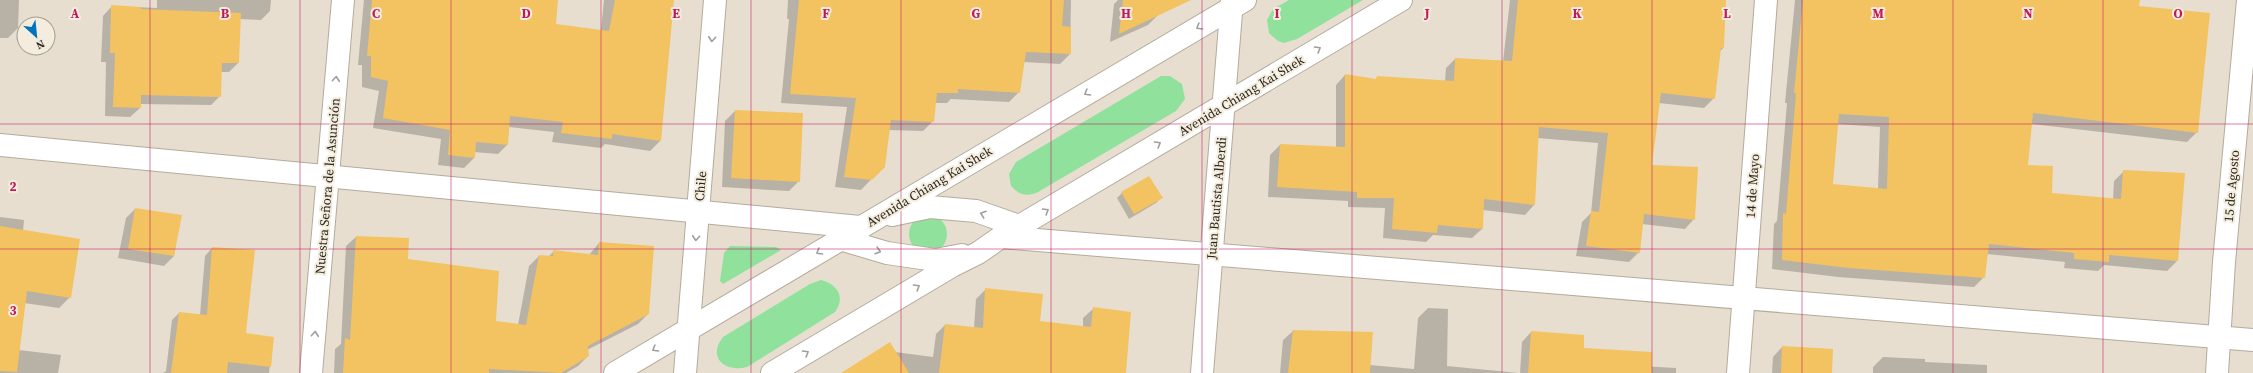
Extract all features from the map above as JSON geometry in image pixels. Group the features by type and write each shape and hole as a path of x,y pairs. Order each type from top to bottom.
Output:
{"street":[{"name":"Nuestra Señora de la Asunción","path":"311,373 343,0"},
{"name":"Chile","path":"685,373 715,0"},
{"name":"Avenida Chiang Kai Shek","path":"772,373 952,266 978,253 1000,237 1400,0"},
{"name":"14 de Mayo","path":"1738,373 1766,0"},
{"name":"15 de Agosto","path":"2217,373 2224,262 2248,0"},
{"name":"Avenida Chiang Kai Shek","path":"615,373 688,328 1236,3"},
{"name":"Juan Bautista Alberdi","path":"1202,373 1224,105 1236,3"},
{"path":"0,145 698,212 868,222 930,207 976,211 1019,226"},
{"path":"1000,237 2253,340"},
{"path":"840,239 887,254 935,260 978,253"}],"green space":[{"path":"1289,0 1363,0 1297,39 1284,43 1278,41 1269,33 1267,20 1273,9"},
{"path":"1161,76 1170,76 1182,84 1185,99 1176,111 1038,192 1027,195 1020,193 1011,186 1009,174 1016,162"},
{"path":"928,215 938,218 944,224 947,234 944,244 938,250 928,253 918,250 912,244 909,234 912,224 918,218"},
{"path":"730,246 776,247 781,250 723,284 720,281 724,253"},
{"path":"821,280 827,282 835,288 840,296 840,301 835,312 747,367 731,368 720,362 717,357 717,351 718,344 723,337 810,284"}],"building":[{"path":"372,0 558,0 556,24 609,31 615,0 674,0 661,141 612,134 612,139 561,133 563,122 510,116 508,145 476,142 475,158 448,155 450,130 383,118 388,81 371,77 371,56 367,56"},
{"path":"799,0 1064,0 1062,26 1071,27 1071,54 1026,52 1020,93 958,89 958,93 937,93 934,122 891,120 885,167 872,180 844,177 856,98 790,94"},
{"path":"1123,0 1191,0 1119,34"},
{"path":"1518,0 1726,0 1724,48 1721,48 1715,99 1661,93 1652,165 1698,167 1695,220 1644,214 1640,253 1586,246 1591,211 1599,212 1608,133 1539,127 1535,205 1484,199 1483,229 1438,225 1437,233 1392,229 1394,198 1357,198 1357,192 1277,187 1280,144 1345,147 1345,74 1376,79 1377,76 1454,81 1455,58 1512,61"},
{"path":"1803,0 2140,0 2139,6 2210,13 2198,133 2033,113 2028,165 2053,166 2052,193 2121,199 2123,170 2185,173 2178,261 2109,255 2109,262 2074,259 2074,253 1989,244 1985,278 1849,268 1782,260 1783,213 1786,214 1796,93 1794,93","holes":["1839,114 1889,117 1887,189 1833,184"]},
{"path":"111,5 141,7 141,9 241,13 239,63 222,63 221,97 141,95 141,108 113,107 115,53 110,53"},
{"path":"735,110 803,113 800,182 731,178"},
{"path":"1149,176 1163,198 1134,214 1121,192"},
{"path":"135,208 182,215 174,256 128,249"},
{"path":"0,226 80,239 71,298 27,291 17,372 0,371"},
{"path":"356,236 409,238 408,259 499,271 496,321 526,325 539,255 553,256 553,250 598,255 599,242 654,246 649,314 588,346 589,356 561,373 489,369 489,373 343,373 345,338 350,340"},
{"path":"212,247 255,250 246,333 274,337 271,367 228,362 227,373 171,373 179,312 207,315"},
{"path":"985,288 1043,294 1040,321 1091,327 1093,307 1131,312 1126,373 939,373 945,324 983,328"},
{"path":"1293,330 1373,332 1370,373 1288,373"},
{"path":"1531,331 1584,335 1584,348 1652,352 1652,373 1528,373"},
{"path":"890,342 909,373 841,373"},
{"path":"1782,346 1833,349 1832,373 1781,373"}]}
